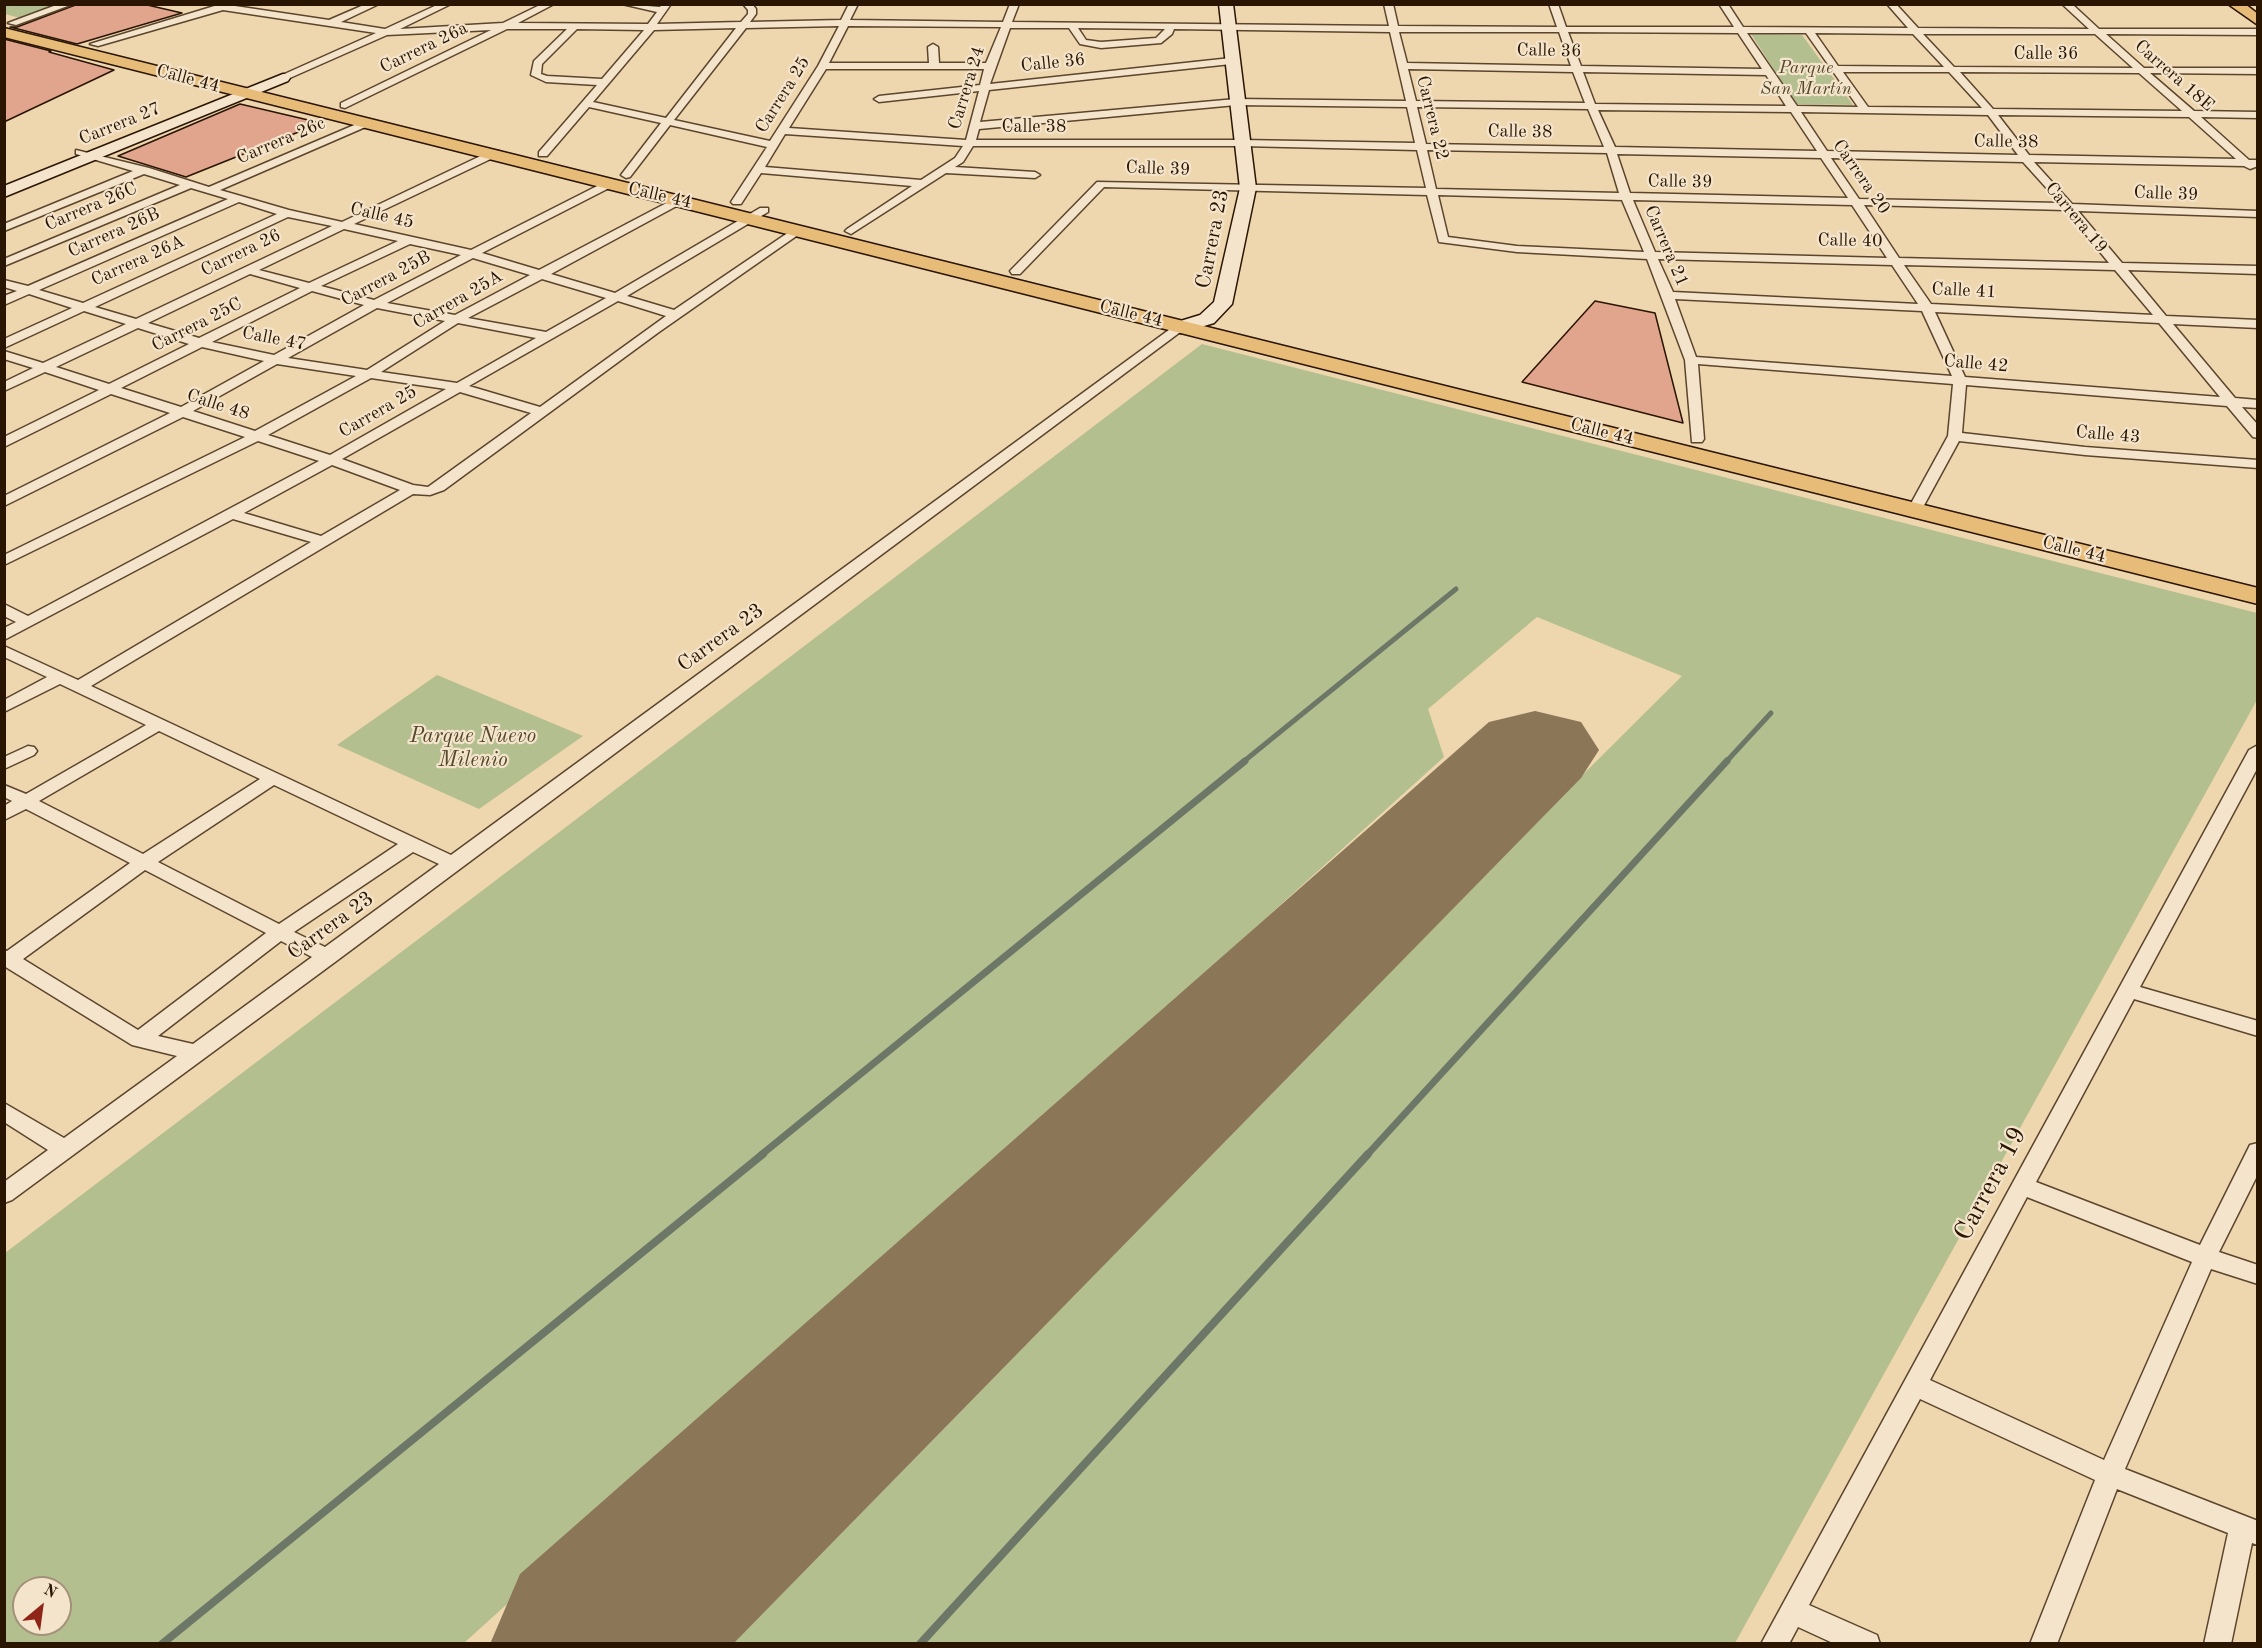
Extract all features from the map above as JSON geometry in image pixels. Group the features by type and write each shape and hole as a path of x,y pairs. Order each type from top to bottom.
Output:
{"main road":[{"path":"2235,4 2258,21"},
{"name":"Calle 44","path":"7,25 94,44 257,86 366,123 618,180 736,202 757,214 799,230 1181,327 1918,502 2258,579"},
{"name":"Calle 44","path":"7,25 543,154 680,200 851,231 1697,439 2258,596"}],"street":[{"path":"7,25 69,4"},
{"path":"94,44 233,4"},
{"path":"331,23 375,4"},
{"name":"Carrera 27","path":"4,183 87,154 257,86 388,32 447,4"},
{"name":"Carrera 26a","path":"345,105 550,4"},
{"path":"543,154 651,27 664,7 626,4"},
{"path":"618,180 752,14 752,9 747,4"},
{"name":"Carrera 25","path":"736,202 823,66 854,4"},
{"name":"Carrera 24","path":"851,231 959,160 969,143 990,66 1015,4"},
{"name":"Carrera 23","path":"4,1194 1181,327 1207,319 1223,304 1248,188 1231,61 1226,4"},
{"name":"Carrera 22","path":"1388,4 1443,240"},
{"name":"Carrera 21","path":"1553,4 1591,106 1611,150 1626,197 1668,295 1691,360 1697,439"},
{"name":"Carrera 20","path":"1723,4 1927,308 1960,380 1955,436 1918,502"},
{"name":"Carrera 19","path":"1891,4 1991,112 2026,159 2070,207 2116,266 2258,434"},
{"name":"Carrera 18E","path":"2066,4 2253,163 2258,174"},
{"path":"222,7 388,32 507,26 651,27 844,23 1228,28 2258,32"},
{"path":"1072,26 1083,42 1101,45 1158,41 1169,32 1170,27"},
{"path":"574,27 537,63 536,75 546,80 604,82"},
{"path":"1808,30 1864,109"},
{"path":"933,46 934,66"},
{"name":"Calle 36","path":"879,99 1231,61"},
{"path":"823,66 990,66"},
{"name":"Calle 36","path":"1403,66 1768,72"},
{"name":"Calle 36","path":"1834,69 2258,71"},
{"path":"974,126 1236,102 2258,115"},
{"path":"586,103 773,145"},
{"name":"Carrera 26c","path":"210,190 366,123"},
{"name":"Calle 38","path":"782,130 969,143 1241,143 2253,163"},
{"name":"Carrera 26","path":"4,387 495,153"},
{"name":"Carrera 27","path":"4,192 87,154"},
{"name":"Calle 45","path":"87,154 287,213 472,254 676,315"},
{"path":"757,169 924,184"},
{"path":"4,228 145,170"},
{"path":"945,170 1035,175"},
{"name":"Carrera 25B","path":"4,502 182,412 375,304 618,180"},
{"name":"Carrera 26C","path":"4,263 191,184"},
{"name":"Calle 39","path":"1016,271 1101,184 2070,207 2258,214"},
{"name":"Carrera 26B","path":"4,302 238,199"},
{"name":"Carrera 25A","path":"4,561 257,436 370,373 455,320 680,200"},
{"name":"Carrera 26A","path":"4,344 287,213"},
{"name":"Carrera 25","path":"4,635 331,460 757,214"},
{"path":"79,686 322,541 415,490 430,491 439,487 676,315 799,230"},
{"name":"Calle 40","path":"1443,240 1517,249 1649,255 2258,270"},
{"name":"Carrera 25C","path":"4,443 310,287 407,241"},
{"path":"247,270 375,304 546,336"},
{"name":"Calle 47","path":"4,283 201,343 277,360 457,387 542,412"},
{"name":"Calle 41","path":"1668,295 2258,324"},
{"name":"Calle 48","path":"4,355 331,460 415,490"},
{"name":"Calle 42","path":"1691,360 2258,404"},
{"name":"Calle 43","path":"1955,436 2073,450 2258,464"},
{"path":"233,514 322,541"},
{"path":"4,609 28,622"},
{"path":"4,651 453,863"},
{"path":"4,707 60,677"},
{"path":"4,813 159,724"},
{"name":"Carrera 19","path":"1774,1644 2258,750"},
{"path":"4,764 28,751"},
{"path":"195,1052 139,1040 6,959 144,862 273,778"},
{"path":"4,790 328,957"},
{"path":"139,1040 280,932 412,844"},
{"path":"2128,990 2258,1029"},
{"path":"4,1111 64,1149"},
{"path":"2043,1644 2110,1475 2205,1257 2258,1151"},
{"path":"2022,1186 2205,1257 2258,1275"},
{"path":"1916,1385 2110,1475 2250,1530 2217,1644"},
{"path":"1792,1611 1867,1644"}],"green space":[{"path":"5,5 63,5 20,18 5,14"},
{"name":"Parque San Martín","path":"1751,34 1802,35 1853,105 1796,104"},
{"path":"1202,344 2257,613 2257,700 1735,1643 710,1643 1682,676 1537,617 1428,709 1444,757 464,1643 5,1643 5,1253"},
{"name":"Parque Nuevo Milenio","path":"437,675 583,736 479,809 337,745"}],"building":[{"path":"78,4 143,4 182,13 77,44 10,27 17,27"},
{"path":"4,39 51,51 49,52 114,70 4,122"},
{"path":"240,104 321,123 186,177 118,156"},
{"path":"1595,301 1655,313 1683,423 1522,382"}],"waterway":[{"path":"1243,762 1456,589"},
{"path":"1726,762 1771,713"},
{"path":"761,1155 1245,761"},
{"path":"1367,1155 1727,761"},
{"path":"162,1644 763,1154"},
{"path":"920,1644 1368,1154"}],"runway":[{"path":"592,1644 1535,750"}]}
